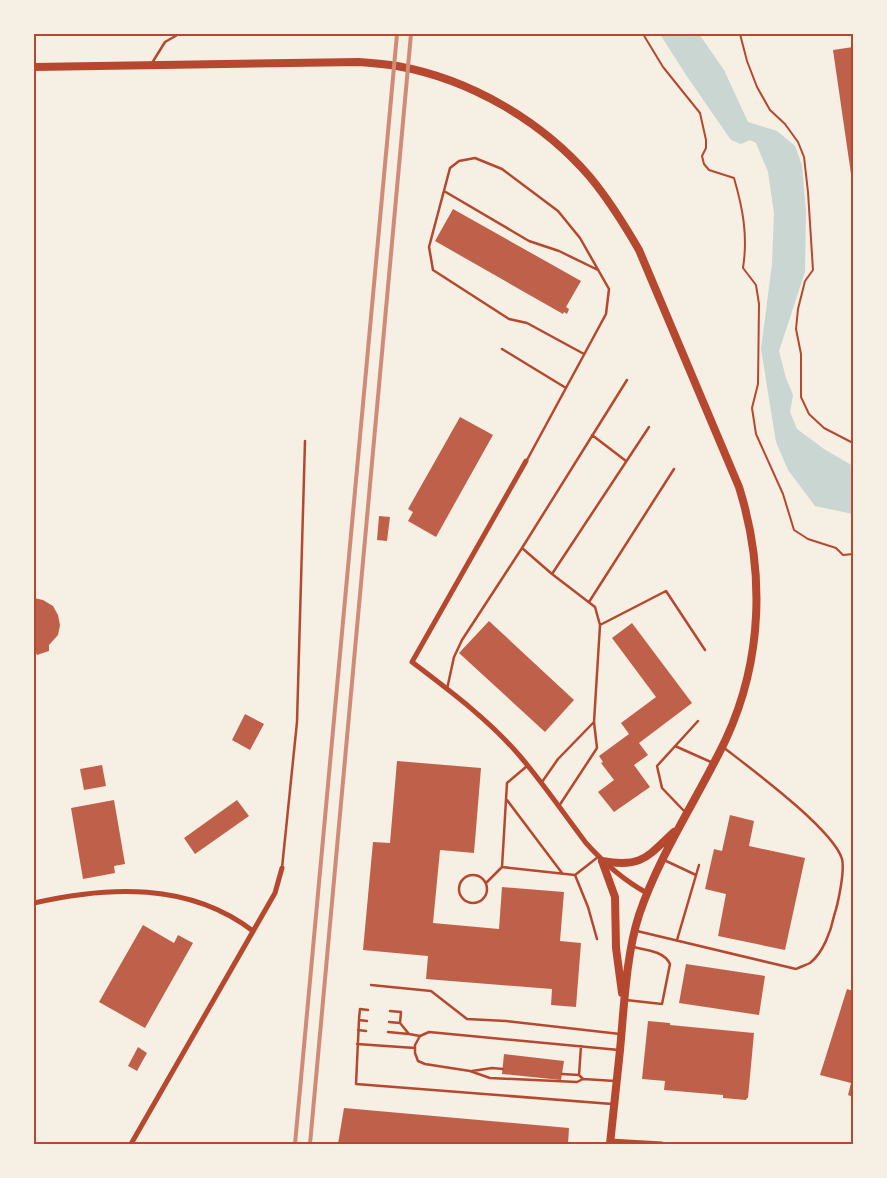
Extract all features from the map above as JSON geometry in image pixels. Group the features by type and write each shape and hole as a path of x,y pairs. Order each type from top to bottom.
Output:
{"main road":[{"path":"34,67 359,62 398,66 436,76 507,108 539,129 559,146 588,176 619,215 639,250 739,487 755,551 757,593 755,630 745,682 736,713 713,763 685,813 646,893 635,930 624,1002 610,1143"},
{"path":"600,859 616,863 634,863 647,856 678,828"},
{"path":"600,859 616,897 616,948 624,1002"}],"street":[{"path":"526,461 412,662 469,706 492,728 527,766 600,859 628,882 646,893"},
{"path":"131,1144 275,893 282,868"},
{"path":"34,903 71,895 110,891 142,891 203,902 239,920 252,931"},
{"path":"610,1143 662,1144"}],"lane":[{"path":"151,64 165,42 179,34"},
{"path":"526,461 606,314 610,289 580,238 558,211 502,169 475,158 459,161 450,168 429,247 433,270 509,320 527,322 584,354"},
{"path":"444,191 529,241 599,271"},
{"path":"502,349 566,388"},
{"path":"447,689 454,657 462,640 627,380"},
{"path":"552,574 649,427"},
{"path":"592,435 626,461"},
{"path":"282,868 296,722 305,441"},
{"path":"589,602 674,469"},
{"path":"522,548 589,602 595,608 600,625 594,722 597,748 558,807"},
{"path":"600,625 666,591 705,650"},
{"path":"685,813 662,788 658,766 698,721"},
{"path":"541,784 558,760 594,722"},
{"path":"676,746 713,763"},
{"path":"635,930 796,969 810,962 820,951 830,931 840,896 842,860 828,836 767,781 721,746"},
{"path":"486,883 480,876 466,876 460,883 459,892 464,900 473,903 477,902 485,896 486,883 502,867 507,784 527,766"},
{"path":"506,798 563,874"},
{"path":"502,867 575,875 600,859"},
{"path":"663,859 696,875"},
{"path":"677,940 699,865"},
{"path":"575,875 588,907 597,940"},
{"path":"624,1002 662,1004 670,964 662,954 632,947"},
{"path":"371,985 431,991 467,1019 506,1021 621,1034"},
{"path":"368,1010 360,1010 356,1084 614,1104"},
{"path":"390,1011 401,1012 400,1023 409,1034"},
{"path":"359,1020 368,1021"},
{"path":"389,1022 400,1023"},
{"path":"358,1030 366,1031"},
{"path":"388,1032 420,1036 429,1032 620,1050"},
{"path":"420,1036 415,1053 418,1060 425,1064 470,1071 490,1078 577,1082 583,1079 617,1081"},
{"path":"357,1044 415,1048"},
{"path":"578,1075 580,1046"},
{"path":"470,1071 503,1068"},
{"path":"562,1074 578,1075 583,1079"}],"path":[{"path":"643,34 663,67 700,113 706,140 706,148 702,156 704,164 709,170 734,178 746,231 743,268 756,285 759,304 758,384 752,408 756,434 783,494 794,530 808,539 836,548 843,555 853,554"},
{"path":"740,34 747,61 757,87 770,110 785,124 798,142 804,158 808,192 812,270 805,281 798,309 796,329 801,354 801,396 809,414 824,428 853,443"}],"shaded area":[{"path":"660,34 699,34 724,70 748,122 777,131 795,146 802,165 806,211 805,272 779,351 786,378 793,395 790,412 797,429 824,449 853,466 853,514 815,506 788,470 776,442 761,349 772,264 774,213 768,172 756,143 750,140 741,144 731,140"}],"building":[{"path":"853,47 853,181 852,181 833,50"},
{"path":"453,209 581,281 566,307 569,309 567,314 564,312 563,314 435,241"},
{"path":"460,417 493,435 436,537 408,521 413,512 408,509"},
{"path":"379,516 390,517 387,541 377,540"},
{"path":"34,598 43,600 53,606 58,615 60,625 58,635 49,645 49,651 37,655 34,649"},
{"path":"489,621 574,700 545,732 459,653"},
{"path":"632,623 692,703 639,743 648,755 634,765 650,787 614,812 598,792 614,780 601,763 603,762 599,756 629,734 621,723 656,697 612,638"},
{"path":"245,714 264,724 250,750 232,740"},
{"path":"397,761 481,768 474,853 440,850 433,923 499,929 502,887 564,892 560,941 581,943 576,1007 551,1005 552,989 426,979 428,956 363,950 373,842 390,843"},
{"path":"102,765 106,786 84,790 80,769"},
{"path":"114,800 125,864 114,866 115,873 83,879 71,808"},
{"path":"237,800 249,816 195,854 184,838"},
{"path":"730,815 754,821 749,846 805,858 785,950 718,936 726,894 705,889 714,849 722,851"},
{"path":"143,925 174,943 178,935 193,943 145,1028 99,1002"},
{"path":"686,964 765,976 759,1015 679,1003"},
{"path":"847,989 853,991 853,1097 848,1095 851,1083 820,1075"},
{"path":"648,1021 754,1033 748,1098 746,1100 723,1098 723,1095 664,1090 665,1081 642,1079"},
{"path":"138,1047 147,1053 137,1071 128,1066"},
{"path":"504,1054 564,1061 561,1080 502,1074"},
{"path":"344,1108 569,1128 568,1144 338,1144"}],"railway":[{"path":"295,1144 397,34"},
{"path":"310,1144 411,34"}]}
